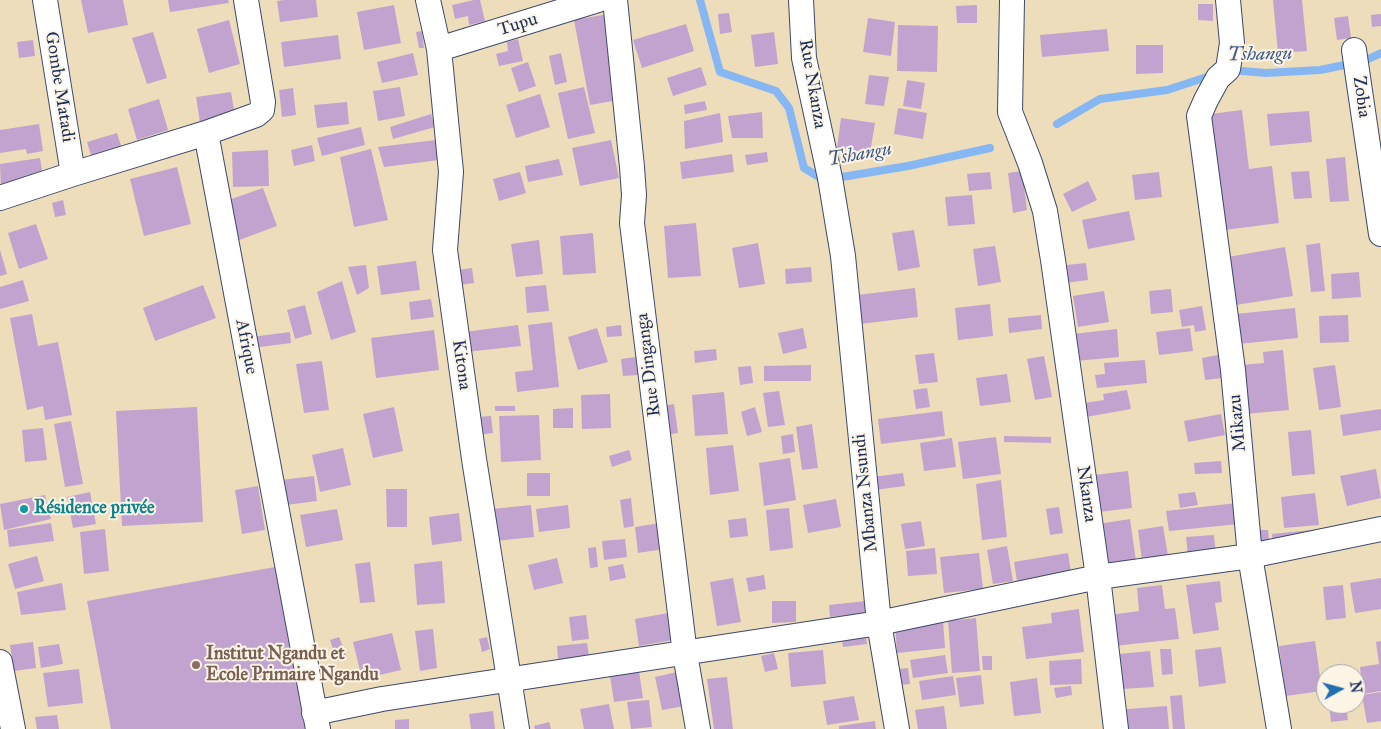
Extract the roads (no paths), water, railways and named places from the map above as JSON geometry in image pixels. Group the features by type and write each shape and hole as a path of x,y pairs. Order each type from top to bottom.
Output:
{"street":[{"name":"Gombe Matadi","path":"45,0 73,174"},
{"path":"0,198 206,133 256,115 262,110 263,102 246,0"},
{"name":"Kitona","path":"428,0 439,49 451,172 445,250 474,459 517,729"},
{"name":"Tupu","path":"439,49 598,0"},
{"name":"Rue Dinganga","path":"614,0 632,167 634,195 632,222 686,654 698,729"},
{"name":"Rue Nkanza","path":"800,0 804,58 830,178 843,256"},
{"name":"Nkanza","path":"1012,0 1010,112 1030,163 1045,211 1098,577 1116,729"},
{"name":"Mikazu","path":"1228,0 1232,43 1228,69 1218,78 1199,116 1234,370 1250,556 1279,729"},
{"name":"Zobia","path":"1354,50 1378,194 1381,234"},
{"name":"Afrique","path":"206,133 316,721"},
{"name":"Mbanza Nsundi","path":"843,256 879,623 897,729"},
{"path":"316,721 382,699 879,623 1098,577 1250,556 1381,528"},
{"path":"0,662 14,729"}],"waterway":[{"name":"Tshangu","path":"700,0 720,72 776,91 789,108 804,168 824,180 908,166 990,148"},
{"name":"Tshangu","path":"1231,70 1266,73 1320,70 1364,61 1381,53"},
{"name":"Tshangu","path":"1057,124 1100,99 1167,90 1213,75"}],"place":[{"name":"Résidence privée","path":"24,509"},
{"name":"Institut Ngandu et Ecole Primaire Ngandu","path":"196,665"}]}
